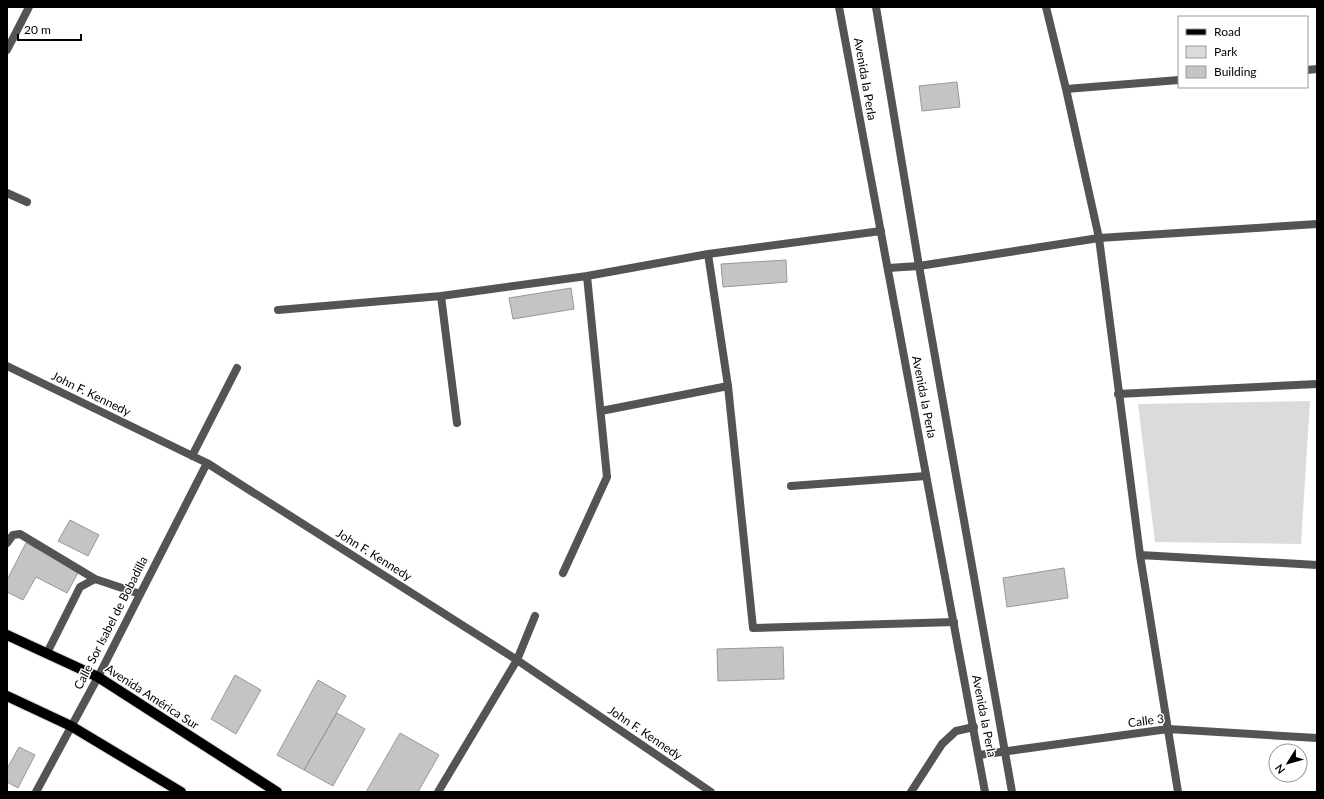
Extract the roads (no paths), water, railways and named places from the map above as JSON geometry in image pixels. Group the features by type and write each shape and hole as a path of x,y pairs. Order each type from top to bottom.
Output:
{"main road":[{"name":"Avenida América Sur","path":"7,635 98,677 277,792"},
{"path":"7,696 71,726 182,792"}],"street":[{"path":"7,50 29,7"},
{"name":"Avenida la Perla","path":"839,7 986,792"},
{"name":"Avenida la Perla","path":"876,7 919,266 1012,792"},
{"path":"1046,7 1099,238 1140,555 1178,792"},
{"path":"1066,89 1178,80"},
{"path":"7,193 27,202"},
{"path":"888,268 919,266 1099,238 1317,224"},
{"path":"278,310 441,296 587,276 708,254 881,231"},
{"path":"708,254 728,386 753,628 954,622"},
{"path":"562,573 608,477 587,276"},
{"path":"441,296 457,423"},
{"name":"John F. Kennedy","path":"7,366 206,463 517,660 711,792"},
{"path":"192,456 237,368"},
{"path":"1118,394 1317,384"},
{"path":"601,411 728,386"},
{"name":"Calle Sor Isabel de Bobadilla","path":"36,792 98,677 206,463"},
{"path":"791,486 926,476"},
{"path":"7,543 14,535 20,534 95,579 140,594"},
{"path":"1140,555 1317,565"},
{"path":"47,653 80,587 95,579"},
{"path":"438,792 517,660 535,616"},
{"path":"911,792 942,744 956,731 974,727"},
{"name":"Calle 3","path":"979,755 1168,729 1317,738"}]}
